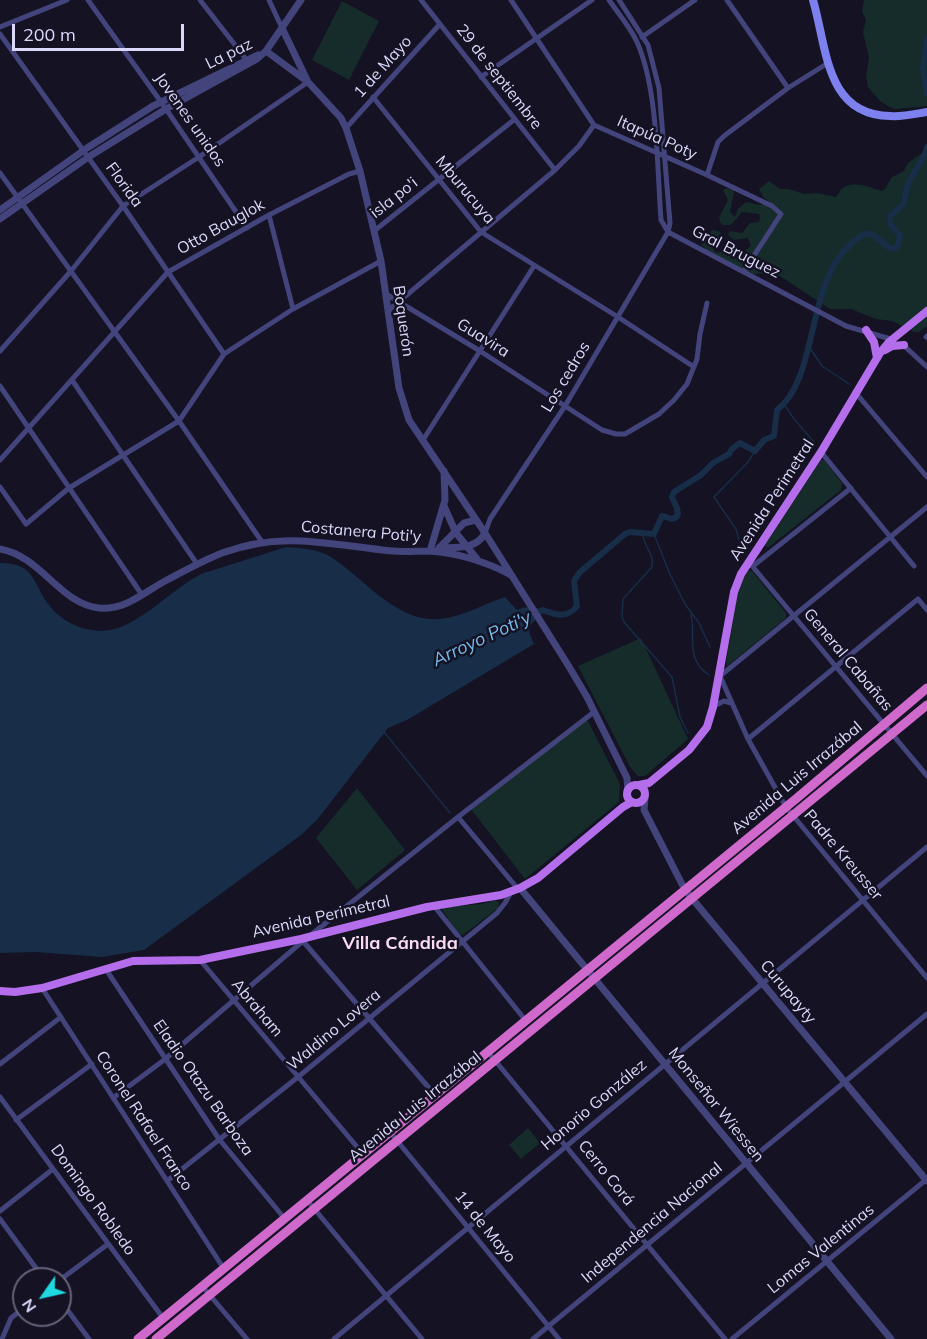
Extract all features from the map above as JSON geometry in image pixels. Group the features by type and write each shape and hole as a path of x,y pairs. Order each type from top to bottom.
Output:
{"highway":[{"name":"Avenida Luis Irrazábal","path":"156,1339 206,1290 314,1208 495,1060 685,890 927,688"},
{"path":"892,734 927,705"},
{"name":"Avenida Luis Irrazábal","path":"591,974 693,898 892,734"},
{"path":"138,1339 163,1318 206,1290 224,1269 363,1154 526,1021 591,974"}],"main road":[{"path":"813,0 836,86 855,105 882,116 927,112"},
{"name":"Avenida Perimetral","path":"0,991 15,992 42,988 105,968 140,960 200,960 304,939 434,906 480,900 516,890 538,878 623,807 630,798 631,786 649,783 697,742 707,727 714,706 734,592 878,356 893,339 927,311"},
{"path":"866,330 874,342 878,356 892,346 906,346 906,334 909,327"},
{"path":"645,796 649,783"},
{"path":"638,785 644,789 645,796"},
{"name":"Avenida Perimetral","path":"630,798 641,802 645,796"}],"street":[{"path":"0,27 54,2 67,0"},
{"name":"Jovenes unidos","path":"88,0 247,228"},
{"path":"200,0 249,62"},
{"path":"0,351 71,271 123,206 308,82 269,0"},
{"name":"La paz","path":"85,154 266,51 302,0"},
{"name":"29 de septiembre","path":"421,0 555,170"},
{"name":"Itapúa Poty","path":"511,0 594,125 707,175 772,206 781,214 744,271"},
{"path":"481,77 592,0"},
{"path":"609,0 636,41 649,83 661,220 669,232"},
{"path":"619,0 643,37 651,55 659,88 666,157 669,232"},
{"path":"636,41 695,0"},
{"path":"727,0 788,88"},
{"name":"1 de Mayo","path":"346,128 440,24"},
{"name":"Florida","path":"0,34 123,206 224,354"},
{"name":"Boquerón","path":"266,51 308,82 341,118 346,128 360,171 381,261 400,395 409,420 526,597 574,674 594,712"},
{"name":"La paz","path":"0,219 19,201 161,102 249,62"},
{"path":"707,175 718,142 724,135 788,88 828,63"},
{"name":"Mburucuya","path":"373,97 481,232 694,367"},
{"name":"isla po'i","path":"374,231 515,119"},
{"path":"389,310 555,170 579,146 594,125"},
{"name":"Otto Bauglok","path":"0,460 168,272 269,215 349,174 360,171"},
{"path":"0,173 262,542"},
{"name":"La paz","path":"0,210 19,201"},
{"path":"269,215 293,309"},
{"name":"Gral Bruguez","path":"669,232 832,319 850,327 893,339 906,346 927,367"},
{"name":"Los cedros","path":"485,533 490,519 565,406 669,232"},
{"path":"0,487 26,524 69,488 178,421 224,354 293,309 381,261"},
{"path":"423,440 534,266"},
{"name":"Guavira","path":"386,294 480,351 602,430 625,434 659,414 687,384 697,359 707,303"},
{"path":"72,380 197,564"},
{"path":"0,386 142,595"},
{"path":"855,392 927,477"},
{"path":"821,452 914,566"},
{"path":"430,551 444,506 444,471"},
{"path":"751,563 851,488"},
{"path":"444,506 456,533 478,560 511,575"},
{"path":"720,676 927,507"},
{"name":"Costanera Poti'y","path":"439,548 464,523 476,520"},
{"name":"Costanera Poti'y","path":"439,548 477,544 485,533"},
{"name":"Costanera Poti'y","path":"0,549 21,555 72,597 90,606 118,607 129,604 197,564 247,545 262,542 310,540 392,551 430,551 478,560"},
{"path":"430,551 439,548"},
{"name":"General Cabañas","path":"751,563 927,776"},
{"path":"748,739 918,599 927,610"},
{"name":"Padre Kreusser","path":"720,676 748,739 786,807 927,978"},
{"path":"714,706 724,701 733,704"},
{"path":"113,1098 164,1060 234,1002 304,939 594,712 627,778 630,798"},
{"path":"627,778 638,785"},
{"path":"644,810 645,796"},
{"name":"Curupayty","path":"630,798 644,810 685,890 927,1180"},
{"path":"458,817 516,890"},
{"name":"Honorio González","path":"334,1339 927,847"},
{"name":"Waldino Lovera","path":"166,1181 298,1077 497,913 516,890"},
{"name":"Monseñor Wiessen","path":"516,890 591,974 891,1339"},
{"path":"434,906 526,1021"},
{"path":"304,939 368,1019 435,1095"},
{"name":"Abraham","path":"200,960 363,1154"},
{"name":"Eladio Otazu Barboza","path":"105,968 164,1060 219,1139 285,1219"},
{"name":"Coronel Rafael Franco","path":"42,988 224,1269"},
{"path":"0,997 15,992"},
{"name":"Independencia Nacional","path":"533,1339 927,1014"},
{"path":"0,1064 61,1017"},
{"name":"Cerro Corá","path":"488,1052 725,1339"},
{"path":"16,1120 92,1064"},
{"name":"Domingo Robledo","path":"0,1097 163,1318"},
{"name":"14 de Mayo","path":"390,1132 559,1339"},
{"path":"0,1211 53,1169"},
{"name":"Lomas Valentinas","path":"732,1339 927,1180"},
{"path":"308,1200 422,1339"},
{"path":"0,1219 35,1267"},
{"path":"72,1271 108,1244"},
{"path":"206,1290 247,1339"},
{"path":"72,1316 89,1339"},
{"path":"2,1339 12,1317"}],"green space":[{"path":"864,0 927,0 927,106 894,109 881,102 868,87 866,76 869,58 863,32 866,20 862,11"},
{"path":"342,1 379,21 349,80 312,60"},
{"path":"922,153 927,154 927,326 919,332 851,309 830,309 780,276 770,273 752,274 707,251 701,244 702,236 713,230 720,232 723,237 714,246 714,251 718,253 726,248 742,253 751,246 748,238 734,240 728,235 730,231 742,233 750,223 759,222 759,214 742,212 731,225 723,225 719,218 728,200 723,190 727,188 734,192 730,212 735,217 738,209 746,202 760,205 770,202 764,198 759,189 769,181 780,189 836,197 843,188 850,185 881,191 885,189 892,177 904,171 908,163"},
{"path":"821,460 824,460 842,483 841,490 769,547 766,547 765,545"},
{"path":"752,571 786,613 786,618 727,666 737,597 745,572"},
{"path":"641,638 688,739 645,776 638,776 630,767 578,666"},
{"path":"587,719 620,784 619,802 525,879 470,808"},
{"path":"357,788 405,850 357,890 316,838"},
{"path":"496,900 499,903 498,908 463,935 458,933 442,910 444,907 482,904"},
{"path":"528,1128 540,1143 521,1159 509,1145"}],"water":[{"path":"286,547 309,549 326,554 395,607 424,618 440,619 456,616 505,597 517,610 530,607 543,610 541,616 533,622 530,628 534,644 407,720 388,728 317,820 301,835 144,950 102,957 35,952 0,953 0,563 20,566 27,570 49,605 68,622 85,629 102,631 121,627 133,621 201,574"}],"waterway":[{"name":"Arroyo Poti'y","path":"927,39 923,68 927,94"},
{"name":"Arroyo Poti'y","path":"536,613 543,610 561,615 569,613 577,606 574,581 580,572 625,534 630,532 654,534 662,516 672,519 676,517 677,508 672,497 674,492 701,475 740,443 755,451 764,440 774,436 777,410 790,395 800,376 826,281 837,260 854,241 864,235 873,235 890,248 894,249 898,245 900,235 890,224 891,215 903,205 908,184 927,147"},
{"path":"808,345 822,366 849,384"},
{"path":"784,404 814,442"},
{"path":"742,551 736,529 714,497 748,462 755,451"},
{"path":"643,534 652,558 652,567 623,599 622,617 672,677 680,717 688,733"},
{"path":"654,534 669,572 685,604 699,623 710,647"},
{"path":"691,614 694,655 702,669 709,675"},
{"path":"384,732 450,813"}],"district":[{"name":"Villa Cándida","path":"400,944"}]}
